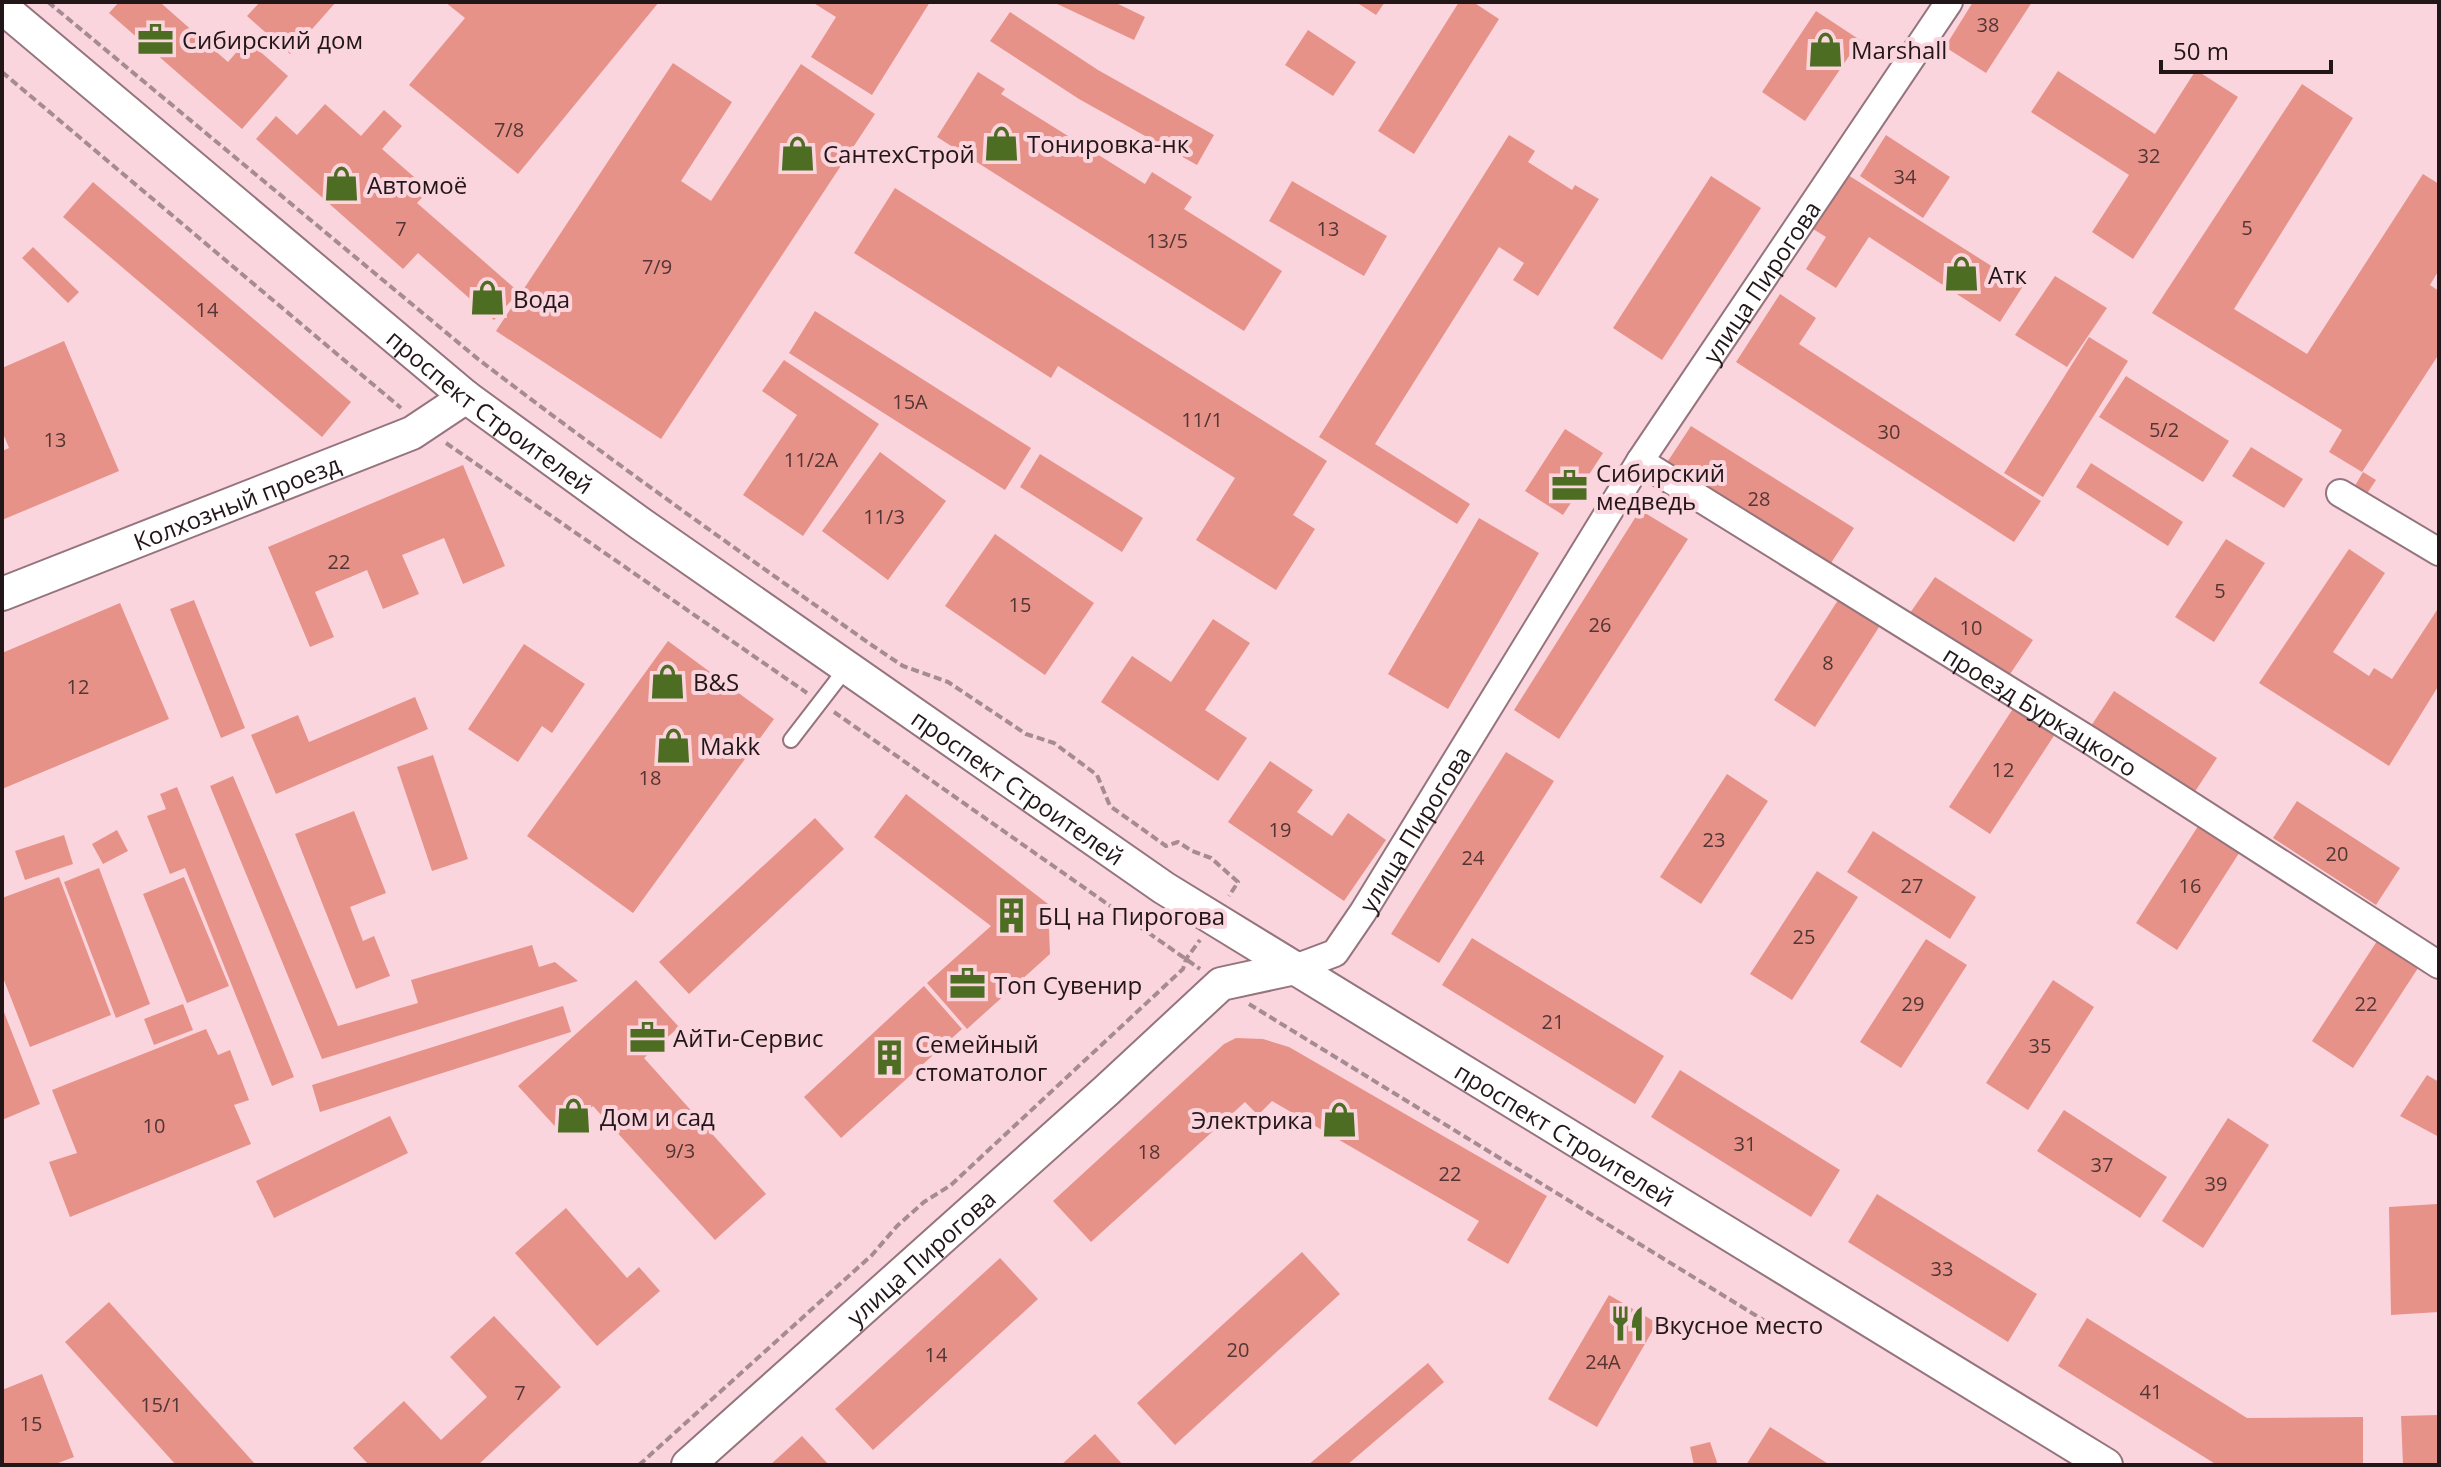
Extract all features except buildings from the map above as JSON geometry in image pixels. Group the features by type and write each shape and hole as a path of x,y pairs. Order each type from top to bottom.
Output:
{"street":[{"name":"улица Пирогова","path":"688,1465 1073,1121 1221,984 1295,968 1335,953 1640,461 1949,2"},
{"name":"проспект Строителей","path":"2,7 466,397 641,524 1164,888 2106,1465"},
{"name":"Колхозный проезд","path":"2,594 412,433 466,397"},
{"name":"проезд Буркацкого","path":"1640,461 2094,743 2439,965"},
{"path":"2340,493 2439,552"}],"lane":[{"path":"791,740 849,666"}],"path":[{"path":"48,2 478,359 660,495 903,666 948,682 1026,734 1054,743 1097,775 1110,806 1166,846 1178,842 1211,858 1238,882 1186,959 1183,969 951,1185 924,1202 897,1226 872,1255 639,1465"},
{"path":"2,72 422,426 1252,1006 1773,1326"}],"place":[{"name":"Сибирский дом","path":"156,39"},
{"name":"Marshall","path":"1825,49"},
{"name":"Тонировка-нк","path":"1001,143"},
{"name":"СантехСтрой","path":"797,153"},
{"name":"Автомоё","path":"341,184"},
{"name":"Атк","path":"1962,274"},
{"name":"Вода","path":"487,298"},
{"name":"Сибирский медведь","path":"1570,486"},
{"name":"B&S","path":"667,681"},
{"name":"Makk","path":"674,745"},
{"name":"БЦ на Пирогова","path":"1012,915"},
{"name":"Топ Сувенир","path":"968,984"},
{"name":"АйТи-Сервис","path":"647,1037"},
{"name":"Семейный стоматолог","path":"889,1057"},
{"name":"Дом и сад","path":"574,1116"},
{"name":"Электрика","path":"1339,1119"},
{"name":"Вкусное место","path":"1628,1324"}]}
